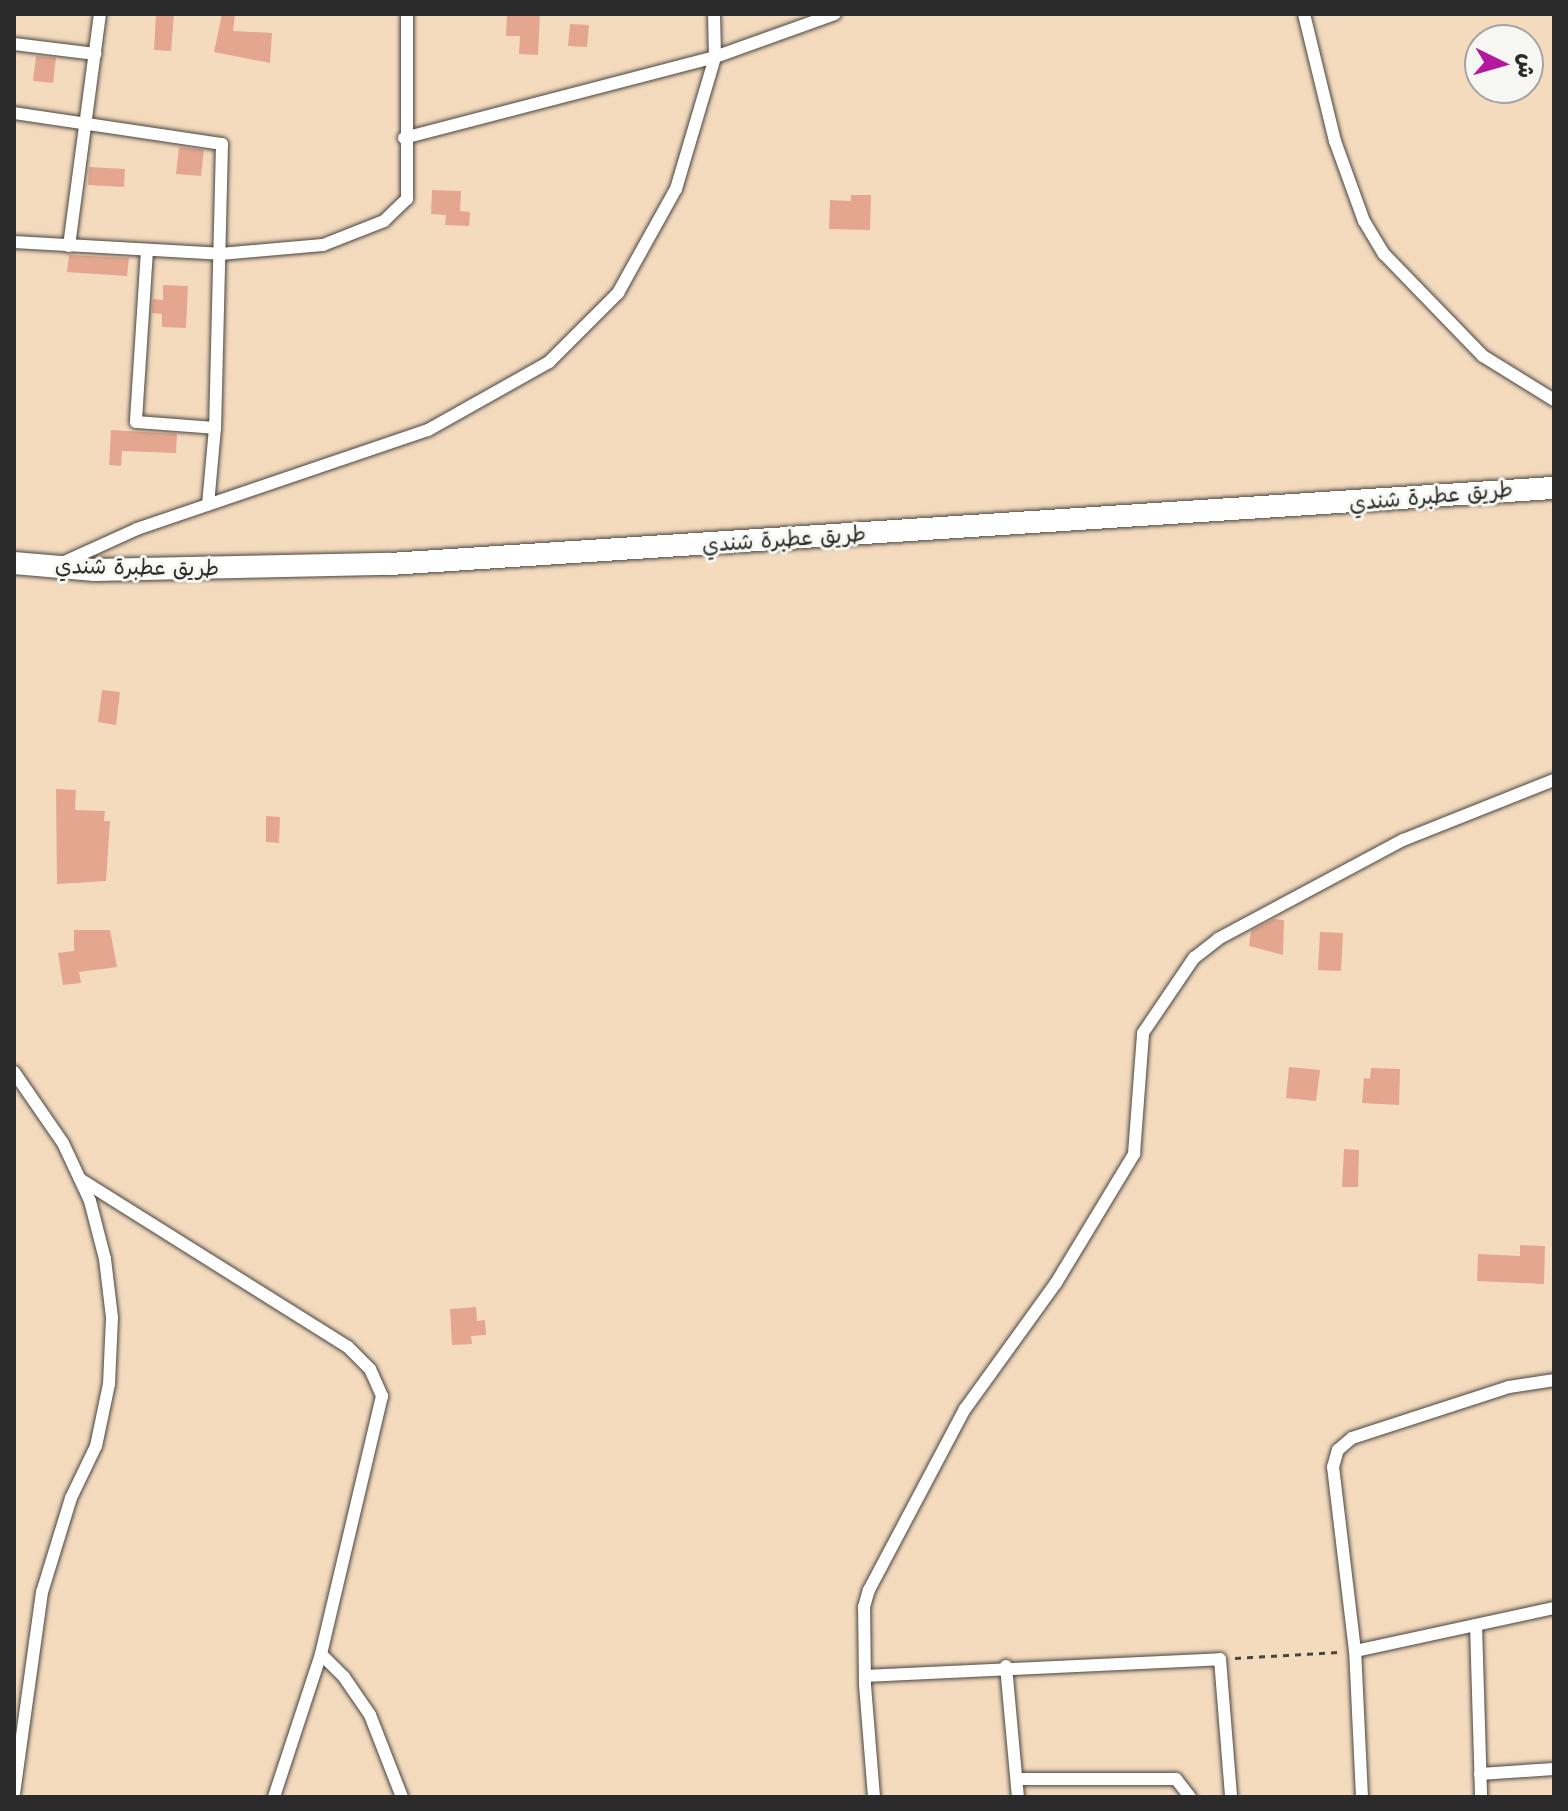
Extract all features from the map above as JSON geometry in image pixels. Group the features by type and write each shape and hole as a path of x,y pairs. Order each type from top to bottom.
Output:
{"highway":[{"name":"طريق عطبرة شندي","path":"14,563 235,570 390,564 1554,488"}],"street":[{"path":"69,246 100,14"},
{"path":"14,242 220,254 323,245 384,221 407,199 404,138 407,14"},
{"path":"56,566 90,546 428,430 549,362 618,293 676,189 715,57 714,14"},
{"path":"404,138 715,57 835,14"},
{"path":"1304,14 1335,141 1364,221 1384,254 1483,356 1554,400"},
{"path":"14,44 95,54"},
{"path":"14,113 222,144 215,428 208,505"},
{"path":"147,250 136,422 215,428"},
{"path":"874,1797 865,1676 864,1607 869,1590 965,1409 1056,1283 1134,1154 1143,1033 1194,958 1218,939 1403,840 1554,780"},
{"path":"14,1072 63,1143 80,1179 105,1259 112,1318 109,1384 96,1446 54,1545 42,1592 14,1793"},
{"path":"80,1179 348,1347 370,1369 382,1396 321,1654 274,1797"},
{"path":"1362,1797 1355,1651 1333,1467 1338,1450 1352,1438 1509,1387 1554,1380"},
{"path":"1355,1651 1554,1608"},
{"path":"1476,1625 1481,1797"},
{"path":"321,1654 344,1677 370,1715 402,1797"},
{"path":"865,1676 1006,1666 1220,1659 1231,1797"},
{"path":"1006,1666 1018,1797"},
{"path":"1480,1774 1554,1769"},
{"path":"1018,1779 1176,1779 1190,1797"}],"path":[{"path":"1220,1659 1355,1651"}],"building":[{"path":"156,14 174,14 171,51 154,50"},
{"path":"222,14 235,14 233,31 272,33 270,63 214,52"},
{"path":"507,14 540,14 538,55 519,54 520,36 506,36"},
{"path":"570,24 589,25 587,47 568,46"},
{"path":"36,56 56,58 53,83 33,81"},
{"path":"179,147 204,150 201,176 176,174"},
{"path":"89,167 125,169 124,187 88,185"},
{"path":"432,190 461,191 460,211 470,212 469,226 445,225 446,215 431,214"},
{"path":"851,195 871,195 870,230 829,229 830,200 851,201"},
{"path":"69,255 129,258 127,276 67,272"},
{"path":"163,285 188,286 186,328 162,327 162,314 152,313 153,299 163,300"},
{"path":"111,430 177,434 176,453 122,451 121,466 109,465"},
{"path":"102,690 120,692 116,725 98,722"},
{"path":"56,789 76,790 75,810 105,811 104,821 110,821 106,881 57,884"},
{"path":"266,816 280,817 279,843 266,842"},
{"path":"1274,919 1284,920 1283,955 1249,946 1251,931"},
{"path":"74,930 110,930 117,967 79,972 81,983 63,985 58,953 74,951"},
{"path":"1320,932 1343,933 1341,971 1318,970"},
{"path":"1289,1067 1320,1070 1316,1101 1286,1098"},
{"path":"1371,1068 1400,1069 1399,1105 1362,1103 1364,1078 1370,1079"},
{"path":"1344,1149 1359,1150 1358,1187 1342,1187"},
{"path":"1520,1245 1545,1246 1544,1284 1477,1281 1478,1254 1520,1256"},
{"path":"476,1307 477,1321 485,1320 486,1335 471,1336 472,1344 452,1345 450,1309"}]}
